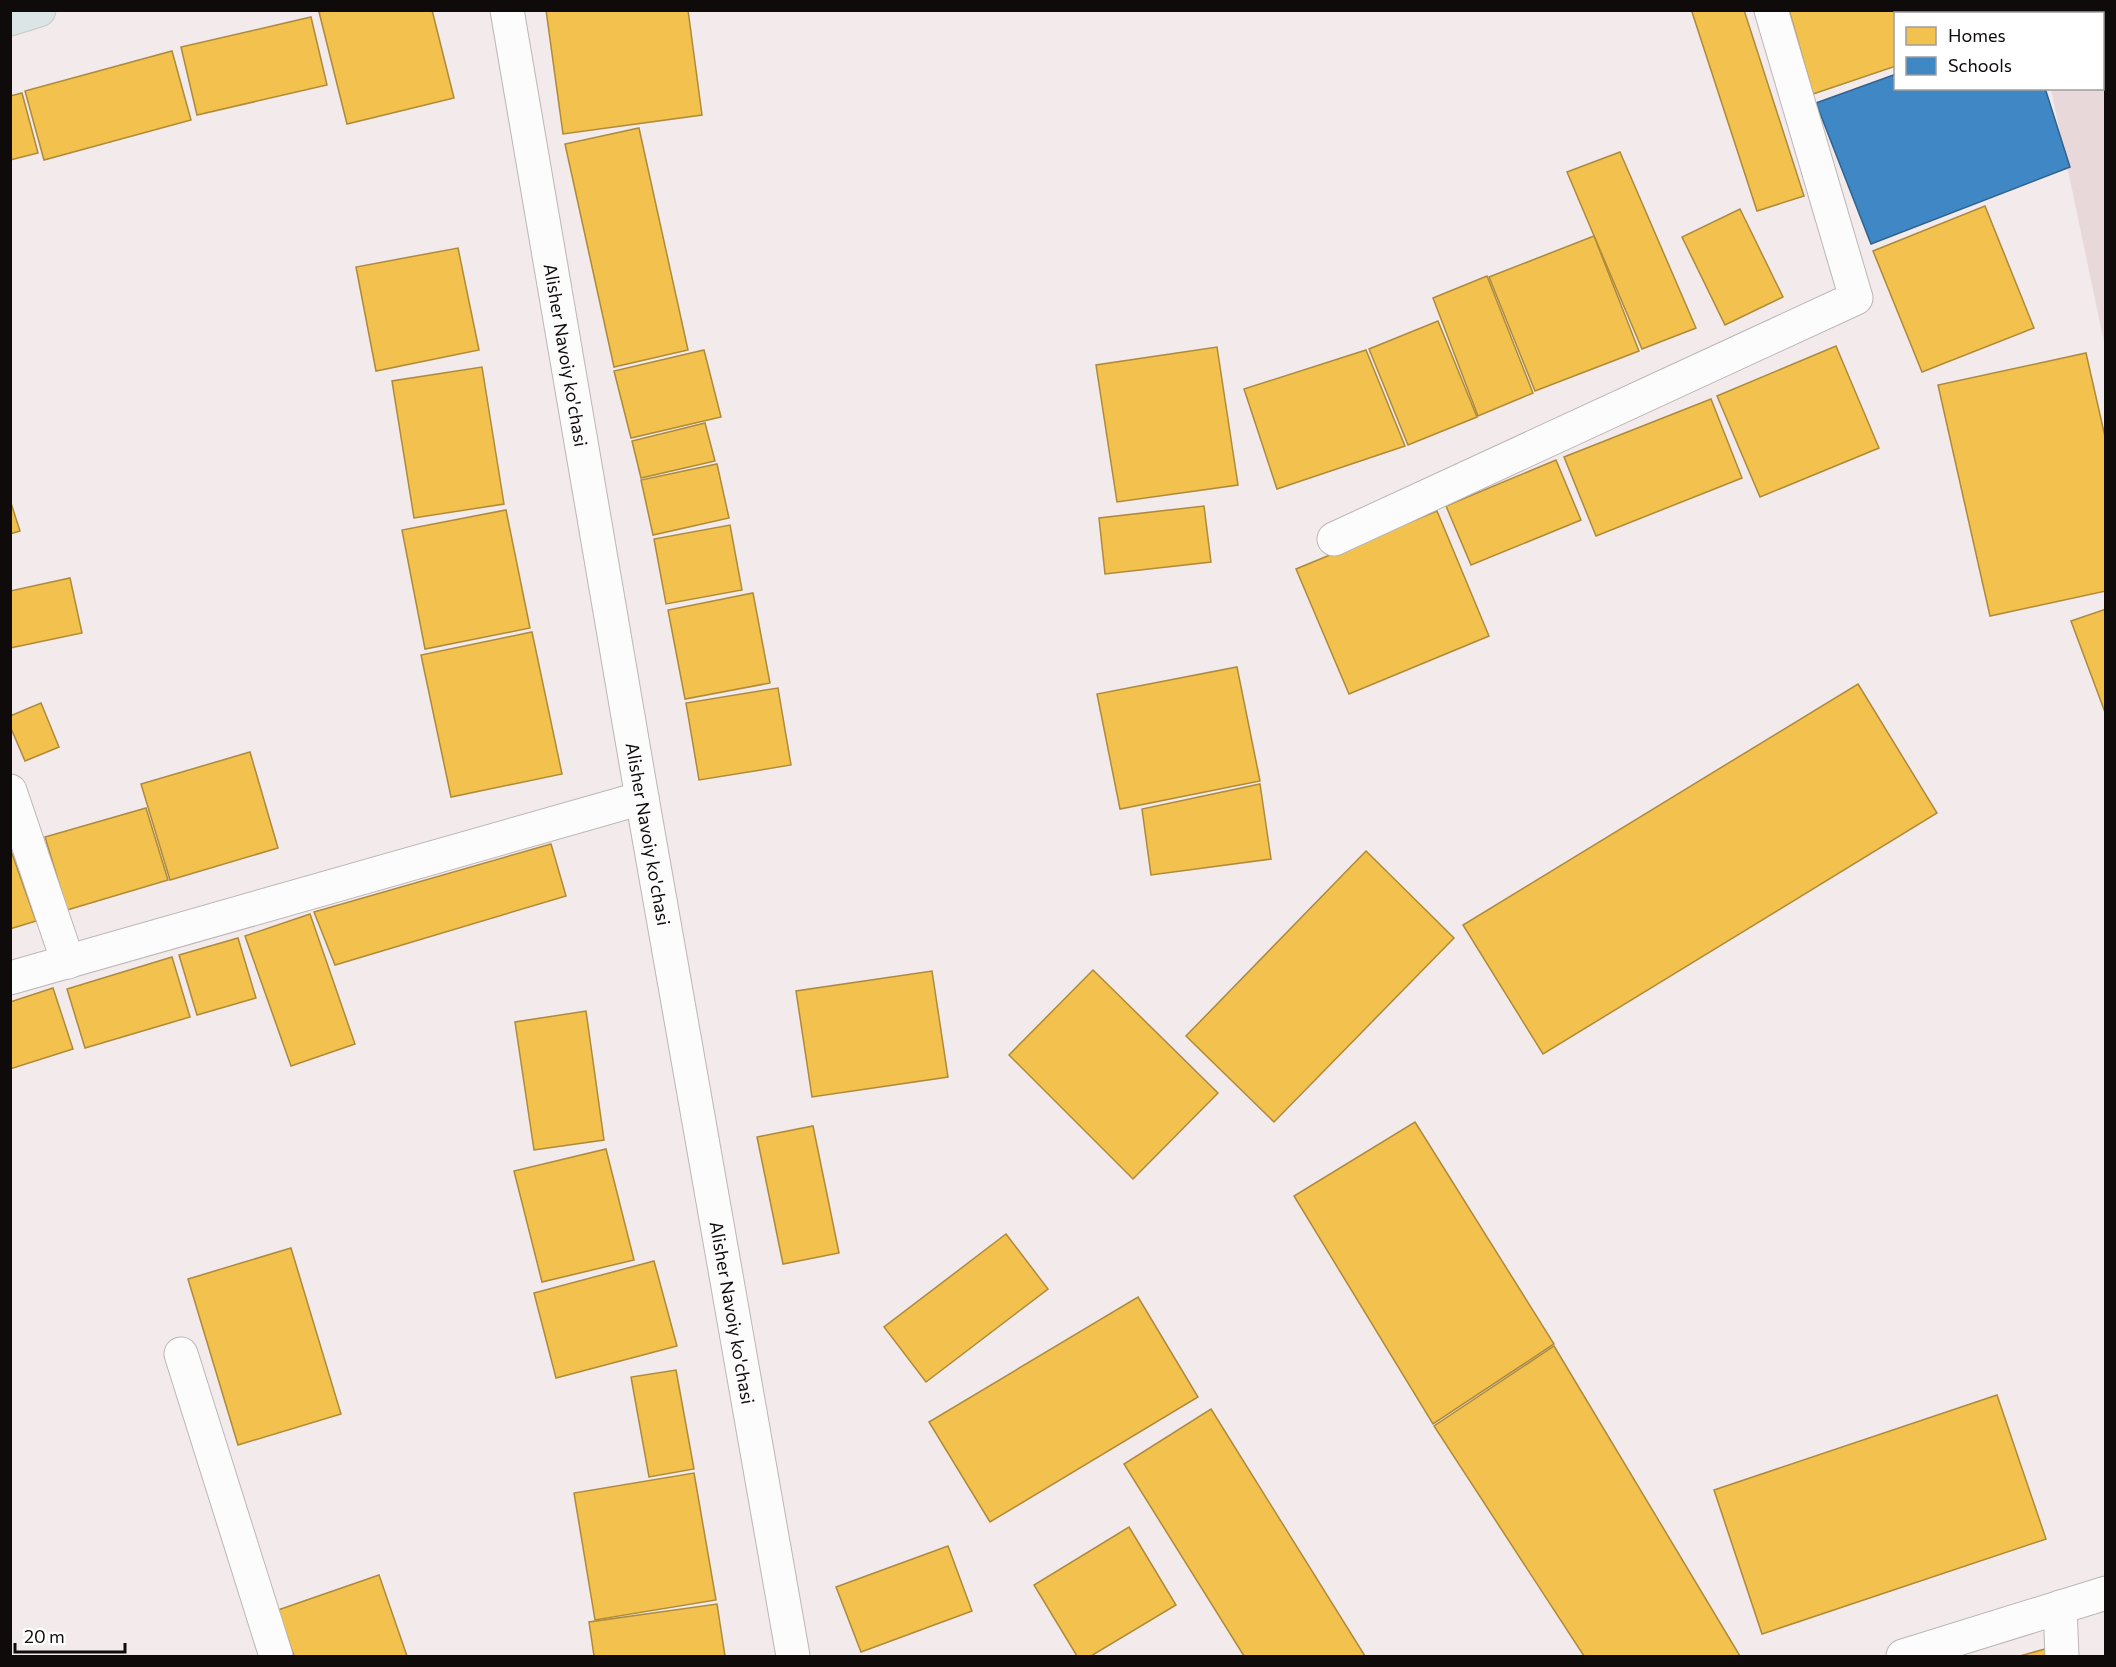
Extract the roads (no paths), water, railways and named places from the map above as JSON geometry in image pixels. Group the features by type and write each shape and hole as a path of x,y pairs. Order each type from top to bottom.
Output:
{"main road":[{"path":"10,19 39,10"}],"street":[{"name":"Alisher Navoiy ko'chasi","path":"507,10 642,798 793,1656"},
{"path":"1334,539 1857,298 1771,10"},
{"path":"10,791 68,962"},
{"path":"10,978 642,798"},
{"path":"181,1354 276,1656"},
{"path":"1903,1656 2106,1593"},
{"path":"2060,1607 2061,1656"}]}
